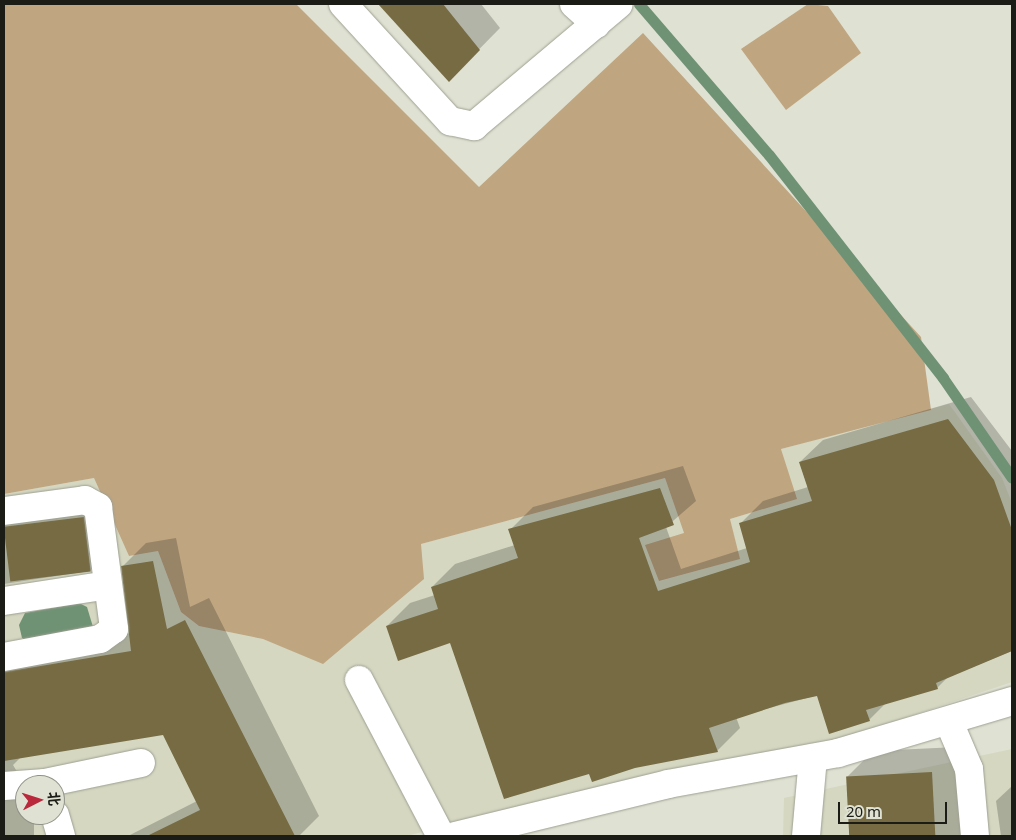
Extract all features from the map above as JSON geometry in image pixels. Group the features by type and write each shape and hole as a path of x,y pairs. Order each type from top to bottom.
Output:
{"street":[{"path":"343,4 450,121 474,126 619,4"},
{"path":"574,4 596,24"},
{"path":"4,511 85,500 98,507 114,629 100,639 4,656"},
{"path":"4,601 108,585"},
{"path":"359,680 441,836"},
{"path":"455,836 668,784 812,758 949,722 1012,701"},
{"path":"949,722 969,769 975,836"},
{"path":"806,836 812,758"},
{"path":"65,780 141,763"}],"shaded area":[{"path":"4,4 296,4 479,187 643,33 921,337 931,410 781,449 797,499 730,519 740,559 659,581 645,545 684,533 665,478 421,544 424,579 323,664 263,639 199,626 181,612 158,551 129,556 94,478 4,494"},
{"path":"808,4 828,6 861,53 786,110 741,49"},
{"path":"949,404 1002,478 1012,503 1012,682 842,739 673,770 406,836 4,836 4,494 94,478 129,556 158,551 181,612 199,626 263,639 323,663 421,544 665,478 684,533 660,581 739,559 730,519 796,499 781,449"},
{"path":"79,603 87,607 93,627 30,643 22,638 19,625 25,613"},
{"path":"1012,749 1012,836 783,836 784,798"}],"building":[{"path":"378,4 443,4 480,50 449,82"},
{"path":"948,419 994,480 1012,530 1012,651 936,683 938,689 866,710 870,721 829,734 817,696 785,703 709,728 718,752 635,768 592,782 589,774 504,799 450,643 398,661 386,626 438,609 431,587 518,558 508,529 660,488 674,525 639,538 658,591 750,562 739,523 812,501 799,462"},
{"path":"84,517 91,572 10,581 4,527"},
{"path":"153,561 167,629 185,620 295,836 147,836 200,810 163,735 4,761 4,672 131,651 121,566"},
{"path":"932,772 935,836 849,836 846,777"}],"waterway":[{"path":"639,4 769,155 943,378 1012,478"}]}
